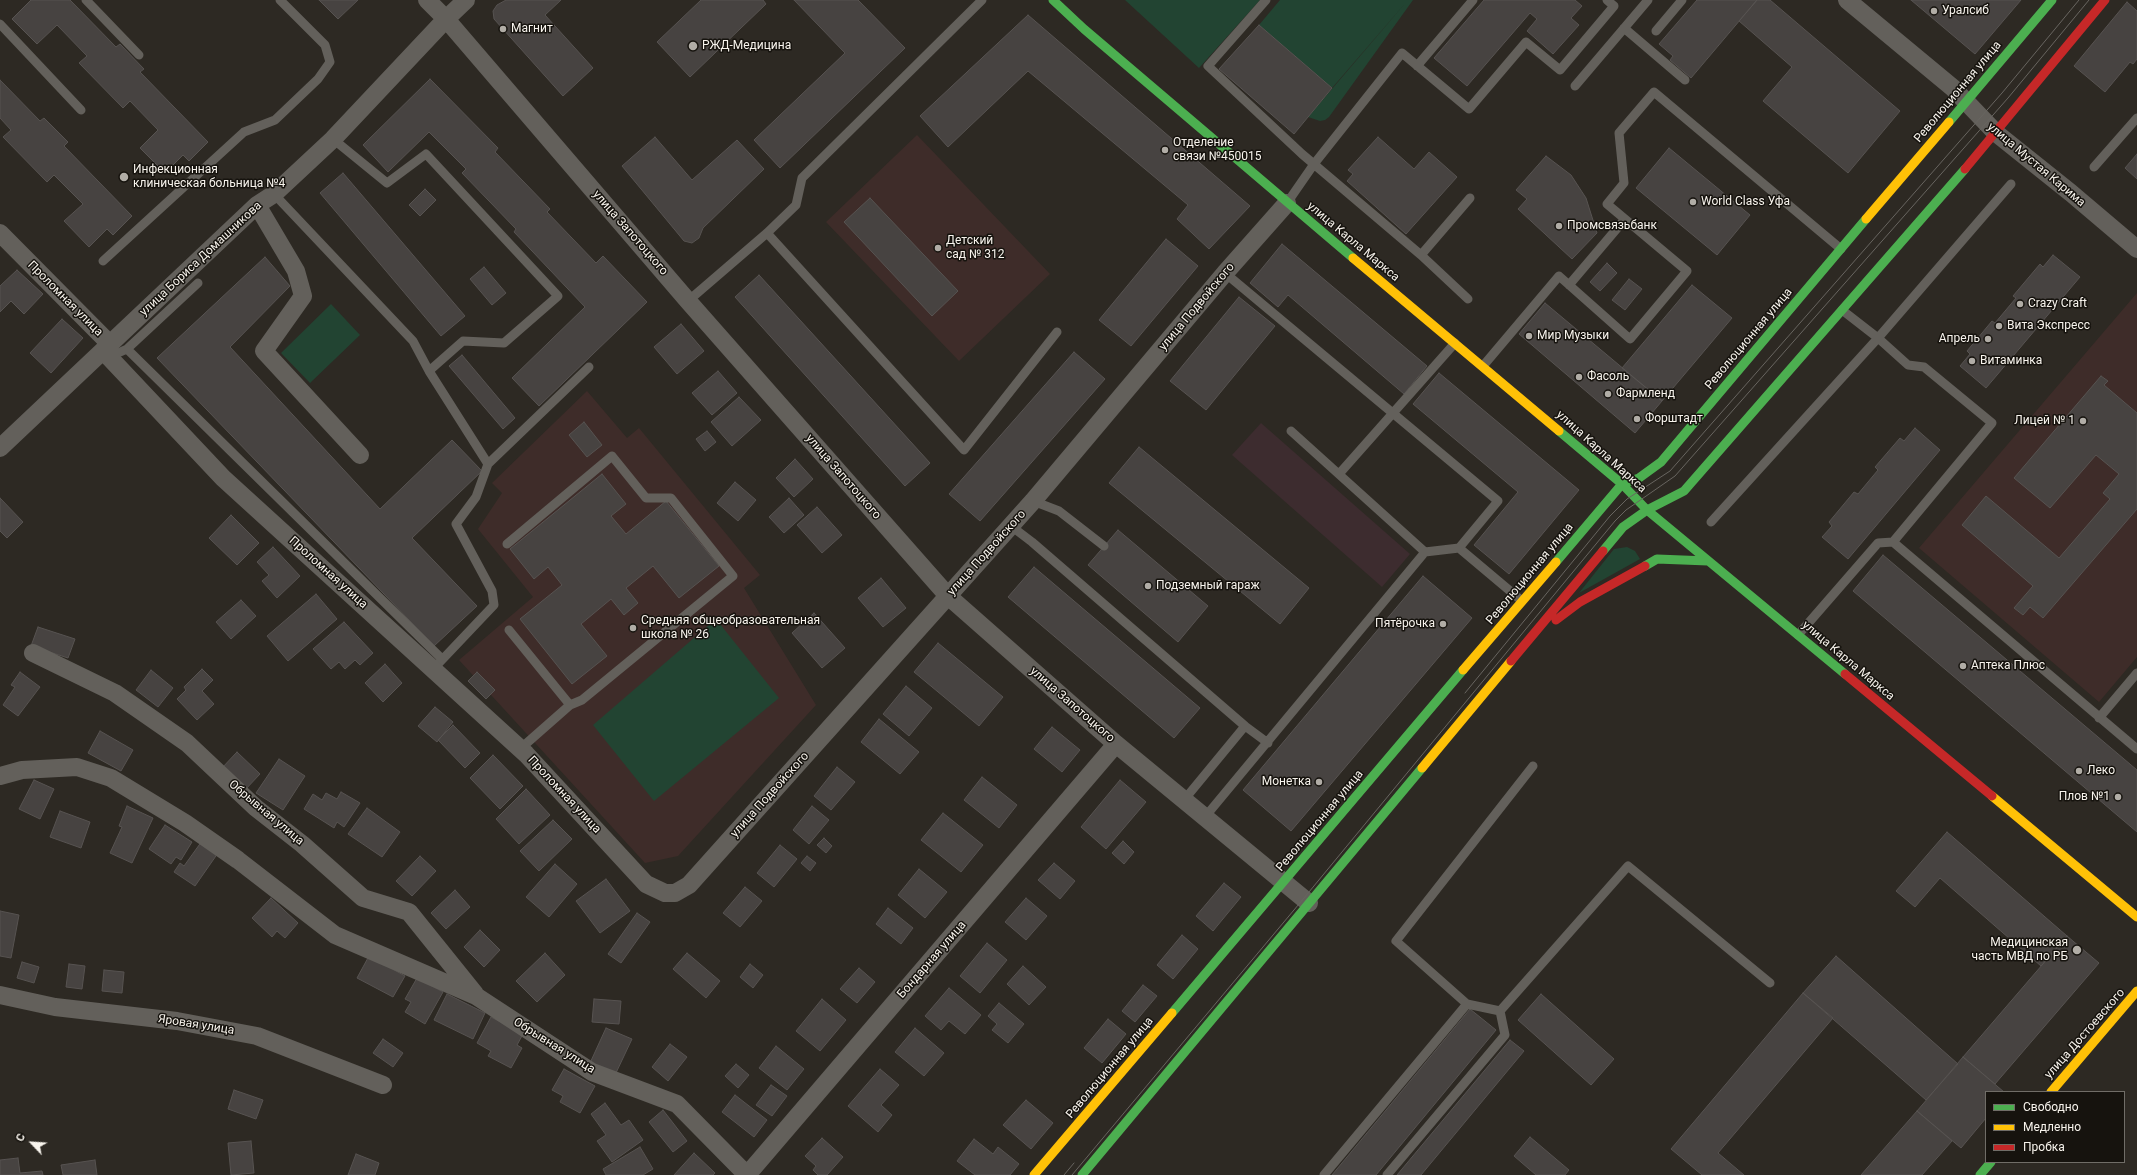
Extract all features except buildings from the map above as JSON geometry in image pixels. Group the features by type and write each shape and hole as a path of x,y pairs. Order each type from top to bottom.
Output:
{"street":[{"name":"улица Запотоцкого","path":"427,0 446,19 688,301 948,596 1116,744 1309,903"},
{"name":"улица Бориса Домашникова","path":"0,448 109,350 257,205 274,194 332,139 446,19 466,0"},
{"name":"улица Карла Маркса","path":"1053,0 1090,34 1287,203 1622,484 1647,510 2137,917"},
{"name":"улица Мустая Карима","path":"1847,0 1953,88 1996,133 2071,193 2137,249"},
{"name":"Революционная улица","path":"1034,1175 1622,484 1639,478 1661,462 2052,0"},
{"path":"1082,1175 1623,527 1647,510 1684,491 1996,133 2105,0"},
{"name":"улица Подвойского","path":"675,893 689,885 1011,526 1225,273 1287,203"},
{"path":"257,205 296,271 303,296 264,351 360,456"},
{"name":"Проломная улица","path":"0,233 109,350 223,478 438,664 646,884 665,893 675,893"},
{"path":"1526,642 1580,602 1657,559 1708,561"},
{"name":"Обрывная улица","path":"33,653 115,693 187,743 256,808 302,844 363,898 409,912 476,996"},
{"name":"Бондарная улица","path":"747,1175 1116,744"},
{"name":"Обрывная улица","path":"0,776 22,770 77,767 110,778 185,823 238,860 335,935 476,996 592,1072 677,1104 747,1175"},
{"name":"улица Достоевского","path":"2052,1091 2137,991"},
{"name":"Яровая улица","path":"0,996 55,1007 177,1021 257,1036 383,1085"},
{"path":"1980,1175 1990,1163"}],"lane":[{"path":"86,0 139,55"},
{"path":"103,261 244,132 275,120 318,80 330,62 325,45 280,0"},
{"path":"688,301 767,233 796,205 802,178 982,0"},
{"path":"1266,0 1208,66 1314,164 1421,255 1468,299"},
{"path":"1417,66 1473,0"},
{"path":"1287,203 1314,164 1402,53 1468,109 1526,42 1560,70 1614,6 1607,0"},
{"path":"1575,86 1648,0"},
{"path":"1656,31 1682,0"},
{"path":"0,24 81,110"},
{"path":"1624,28 1685,80"},
{"path":"1483,366 1559,276 1630,339 1687,271 1607,204 1624,183 1619,133 1654,92 1841,249"},
{"path":"2094,167 2137,118"},
{"path":"332,139 387,183 426,154 558,296 504,343 463,341 429,371"},
{"path":"1711,522 1878,338 2011,184"},
{"path":"274,194 413,341 429,371 488,464"},
{"path":"1421,255 1470,198"},
{"path":"1570,285 1625,219"},
{"path":"767,233 964,450 1057,332"},
{"path":"1205,817 1268,743 1425,552 1459,548 1498,501 1225,273"},
{"path":"109,350 126,349 198,283"},
{"path":"1842,310 1878,338 1908,365 1924,367 1992,423 1893,542"},
{"path":"1339,474 1394,414 1455,343"},
{"path":"126,349 438,664 494,605 492,590 456,524 476,497 488,464 589,367"},
{"path":"1291,430 1425,552"},
{"path":"507,544 612,456 646,498 671,498 733,576 582,700 570,706 520,749"},
{"path":"1033,501 1059,511 1104,546"},
{"path":"1011,526 1032,542 1246,726 1268,743"},
{"path":"1798,635 1878,543 1893,542 2137,749"},
{"path":"1459,548 1522,601"},
{"path":"509,630 570,706"},
{"path":"2099,718 2137,673"},
{"path":"1184,800 1246,726"},
{"path":"1500,1011 1467,1004 1396,941 1533,766"},
{"path":"1500,1011 1628,866 1770,983"},
{"path":"1324,1175 1467,1004"},
{"path":"1387,1175 1505,1035 1500,1011"}],"shaded area":[{"name":"Детский сад № 312","path":"917,135 1050,274 959,361 826,222"},
{"name":"Лицей № 1","path":"2137,293 2137,657 2099,702 1919,548"},
{"name":"Средняя общеобразовательная школа № 26","path":"587,391 627,438 639,428 760,575 744,588 816,705 678,856 645,863 459,660 533,597 478,529 502,493 492,483"},
{"path":"1261,423 1410,554 1382,587 1232,455"}],"green space":[{"path":"1125,0 1260,0 1199,68"},
{"path":"1280,0 1408,0 1332,88 1259,25"},
{"path":"1408,0 1413,0 1329,117 1320,121 1308,117"},
{"path":"331,304 360,335 310,383 281,353"},
{"path":"1627,547 1635,551 1640,559 1579,593 1614,549"},
{"path":"716,619 779,698 654,801 593,725"}],"tram line":[{"path":"1465,693 1610,516 1627,499 1670,471 2002,93 2079,0"},
{"path":"1072,1175 1304,898 1615,521 1626,510 1675,476 2008,98 2089,0"},
{"path":"1064,1175 1074,1163"}],"traffic: fast":[{"path":"1053,0 1084,29 1353,258"},
{"path":"1949,122 2052,0"},
{"path":"1603,551 1623,527 1647,510 1684,491 1965,169"},
{"path":"1556,562 1622,484 1639,478 1661,462 1866,219"},
{"path":"1559,431 1622,484 1647,510 1845,674"},
{"path":"1645,566 1657,559 1708,561"},
{"path":"1172,1013 1463,670"},
{"path":"1082,1175 1422,768"},
{"path":"1980,1175 1990,1163"}],"traffic: slow":[{"path":"1866,219 1949,122"},
{"path":"1353,258 1559,431"},
{"path":"1463,670 1556,562"},
{"path":"1422,768 1511,661"},
{"path":"1992,796 2137,917"},
{"path":"2052,1091 2137,991"},
{"path":"1034,1175 1172,1013"}],"traffic: jam":[{"path":"1965,169 2105,0"},
{"path":"1511,661 1603,551"},
{"path":"1556,620 1580,602 1645,566"},
{"path":"1845,674 1992,796"}],"place":[{"name":"Уралсиб","path":"1934,11"},
{"name":"Магнит","path":"503,29"},
{"name":"РЖД-Медицина","path":"693,46"},
{"name":"Отделение связи №450015","path":"1165,150"},
{"name":"Инфекционная клиническая больница №4","path":"124,177"},
{"name":"World Class Уфа","path":"1693,202"},
{"name":"Промсвязьбанк","path":"1559,226"},
{"name":"Детский сад № 312","path":"938,248"},
{"name":"Crazy Craft","path":"2020,304"},
{"name":"Вита Экспресс","path":"1999,326"},
{"name":"Мир Музыки","path":"1529,336"},
{"name":"Апрель","path":"1988,339"},
{"name":"Витаминка","path":"1972,361"},
{"name":"Фасоль","path":"1579,377"},
{"name":"Фармленд","path":"1608,394"},
{"name":"Форштадт","path":"1637,419"},
{"name":"Лицей № 1","path":"2083,421"},
{"name":"Подземный гараж","path":"1148,586"},
{"name":"Пятёрочка","path":"1443,624"},
{"name":"Средняя общеобразовательная школа № 26","path":"633,628"},
{"name":"Аптека Плюс","path":"1963,666"},
{"name":"Леко","path":"2079,771"},
{"name":"Монетка","path":"1319,782"},
{"name":"Плов №1","path":"2118,797"},
{"name":"Медицинская часть МВД по РБ","path":"2077,950"}]}
